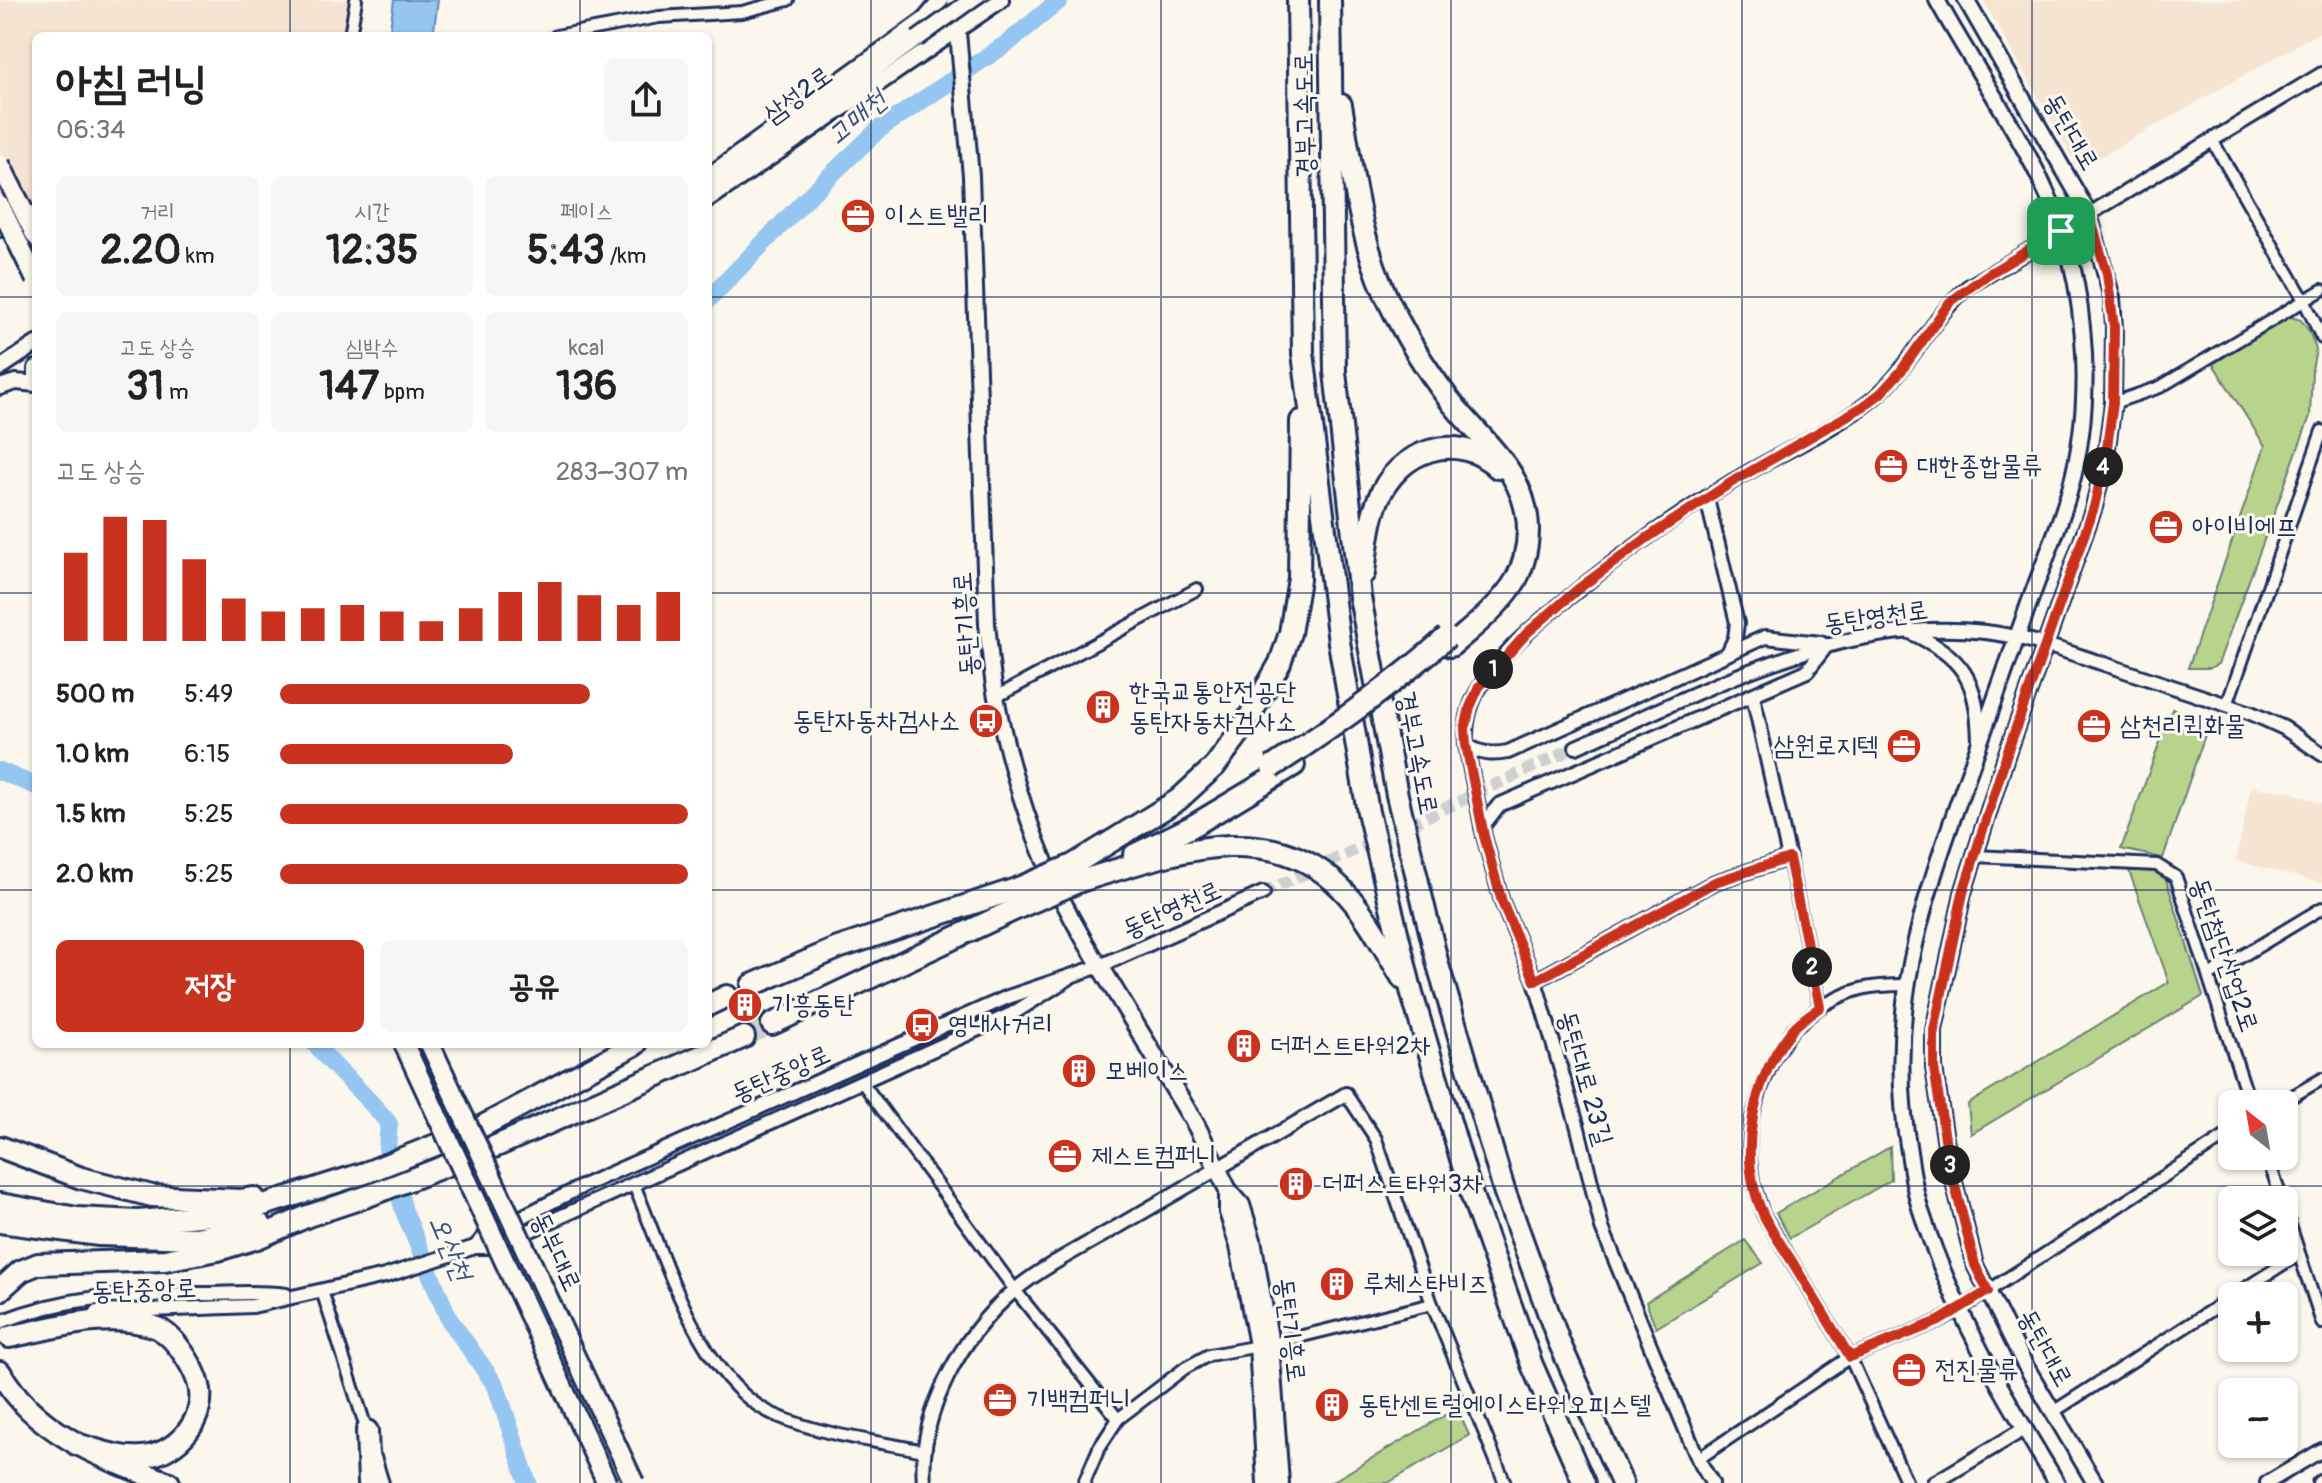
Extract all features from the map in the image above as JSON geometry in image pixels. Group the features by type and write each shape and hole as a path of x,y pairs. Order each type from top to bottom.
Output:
{"highway":[{"name":"경부고속도로","path":"1298,0 1303,353 1339,642 1368,812 1412,994 1472,1196 1532,1365 1584,1483"},
{"name":"경부고속도로","path":"1330,0 1334,358 1360,597 1415,879 1504,1190 1559,1342 1622,1483"},
{"path":"1077,873 1272,767 1344,720 1497,605 1514,583 1528,541 1525,497 1514,475 1429,371 1392,309 1373,267 1361,217 1331,47"},
{"path":"0,164 32,228"},
{"path":"0,206 32,272"},
{"path":"1077,873 1178,800 1215,766 1243,728 1280,663 1290,633 1299,579 1303,353"},
{"path":"772,1024 1018,898 1191,827 1349,729 1449,642 1501,579 1512,558 1519,514 1513,491 1503,473 1490,460 1470,450 1448,446 1427,450 1394,472 1378,499 1360,597"},
{"path":"1077,873 1210,846 1255,846 1288,855 1318,868 1357,905 1412,994"},
{"path":"752,985 838,948 1018,898"},
{"path":"0,1290 21,1271 38,1264 82,1260 165,1260 244,1242 494,1147 744,1037"},
{"name":"동부대로","path":"406,1048 607,1483"},
{"name":"동부대로","path":"432,1048 634,1483"},
{"path":"0,1204 106,1220 171,1220 254,1208 413,1155 481,1127 629,1048"},
{"path":"0,1147 48,1166"},
{"path":"0,1157 48,1166 152,1196 241,1200 325,1186"},
{"path":"0,1222 99,1235 196,1238 308,1216"},
{"path":"3,1333 126,1320 152,1325 171,1337 191,1362 200,1389 200,1404 190,1429 171,1448 157,1454 124,1457 76,1444"},
{"path":"0,1372 11,1392 36,1417 76,1444 169,1483"},
{"path":"367,1431 369,1483"}],"main road":[{"path":"712,173 925,19 941,0"},
{"name":"동탄기흥로","path":"955,0 971,176 987,624 996,697 1031,825 1078,933 1196,1125 1228,1190 1228,1212 1264,1344 1280,1483"},
{"name":"삼성2로","path":"712,187 971,0"},
{"path":"712,197 958,38 1001,0"},
{"path":"1937,0 2036,170 2061,231 2076,282 2080,313 2084,416 2069,491 1926,899 1906,985 1899,1078 1903,1120 1921,1212 1959,1310 1992,1376 2057,1483"},
{"name":"동탄대로","path":"1966,0 2089,214 2112,298 2113,403 2106,455 2094,507 2007,753 1963,893 1934,1030 1934,1068 1948,1158 1975,1265 2024,1363 2095,1483"},
{"path":"0,368 32,347"},
{"path":"0,387 16,382 32,382"},
{"name":"동탄기흥로","path":"1264,1344 1266,1483"}],"street":[{"path":"351,32 356,0"},
{"path":"578,32 659,17 742,12 788,0"},
{"name":"동탄대로 23길","path":"1712,1483 1698,1459 1602,1228 1578,1128 1535,981 1502,902 1482,827 1466,745 1465,729 1470,707 1479,687 1510,650 1578,589 1673,519 1881,393 1901,371 1950,302 1987,275 2322,74"},
{"path":"2212,140 2304,300 2322,338"},
{"path":"0,231 32,224"},
{"path":"2113,403 2160,387 2322,290"},
{"path":"2227,705 2322,431"},
{"path":"1707,499 1737,623 1728,653"},
{"path":"996,697 1197,589"},
{"path":"1737,623 1750,634 1828,644"},
{"path":"1905,630 1932,643 1960,664 1978,704 1979,743"},
{"name":"동탄영천로","path":"1576,747 1777,659 1828,644 1905,630 1987,632 2045,645 2227,705 2284,728 2322,754"},
{"path":"1466,745 1492,755 1508,752 1765,637"},
{"path":"1482,827 1499,805 1807,671 1828,644"},
{"path":"1753,696 1820,1007"},
{"name":"동탄첨단산업2로","path":"1975,856 2157,865 2176,877 2246,1090"},
{"path":"1535,981 1715,882 1789,858"},
{"name":"동탄영천로","path":"1100,966 1263,893"},
{"path":"2209,976 2322,908"},
{"name":"동탄중앙로","path":"3,1333 71,1316 115,1310 206,1310 253,1306 354,1283 475,1247 486,1235 589,1183 1008,997 1100,966"},
{"path":"475,1247 493,1247 862,1082 1012,1014 1069,978"},
{"path":"1906,985 1869,985 1844,994 1820,1007 1793,1029 1774,1058 1761,1089 1751,1121 1749,1152 1753,1182 1763,1214 1850,1357 1907,1483"},
{"path":"2298,1093 2322,1079"},
{"path":"862,1082 1015,1290 1118,1419"},
{"path":"924,1483 924,1451 936,1406 954,1365 981,1325 1015,1290 1346,1094 1376,1139 1432,1304 1505,1483"},
{"path":"1698,1459 1850,1357 1959,1310 2218,1141"},
{"path":"634,1185 681,1299 708,1355 741,1392 773,1414 805,1426 924,1451"},
{"path":"2298,1251 2322,1323"},
{"path":"2255,1282 2299,1254"},
{"path":"322,1291 383,1483"},
{"path":"1084,1483 1099,1448 1118,1419 1154,1390 1209,1355 1432,1304"},
{"path":"2053,1412 2218,1306"},
{"path":"1934,1483 2024,1429"},
{"path":"2267,1483 2322,1450"}],"shaded area":[{"path":"0,0 354,0 348,32 32,32 32,218 0,228"},
{"path":"1983,0 2322,0 2322,31 2079,169"},
{"path":"2251,787 2291,792 2322,804 2322,883 2236,861"}],"green space":[{"path":"2288,316 2301,320 2316,349 2310,416 2218,664 2210,668 2188,668 2265,446 2213,364"},
{"path":"2172,709 2209,723 2163,858 2121,849"},
{"path":"2145,867 2165,876 2203,996 1971,1134 1968,1104 2169,982 2128,868"},
{"path":"1890,1147 1891,1180 1790,1238 1776,1213"},
{"path":"1745,1240 1763,1263 1656,1328 1646,1302"},
{"path":"1457,1408 1469,1435 1388,1483 1330,1483"}],"water":[{"path":"394,0 438,0 434,32 390,32"}],"waterway":[{"name":"고매천","path":"712,296 878,130 1009,42 1060,0"},
{"path":"0,771 32,784"},
{"name":"오산천","path":"318,1048 389,1124 387,1148 404,1211 449,1319 496,1386 528,1483"}],"tunnel":[{"path":"1263,893 1576,747"},
{"path":"744,1037 772,1024"}],"place":[{"name":"이스트밸리","path":"858,216"},
{"name":"대한종합물류","path":"1891,466"},
{"name":"아이비에프","path":"2166,527"},
{"name":"한국교통안전공단 동탄자동차검사소","path":"1103,707"},
{"name":"동탄자동차검사소","path":"986,721"},
{"name":"삼천리퀵화물","path":"2094,726"},
{"name":"삼원로지텍","path":"1904,746"},
{"name":"기흥동탄","path":"745,1005"},
{"name":"영내사거리","path":"922,1025"},
{"name":"더퍼스트타워2차","path":"1244,1046"},
{"name":"모베이스","path":"1079,1071"},
{"name":"제스트컴퍼니","path":"1065,1156"},
{"name":"더퍼스트타워3차","path":"1296,1184"},
{"name":"루체스타비즈","path":"1337,1284"},
{"name":"전진물류","path":"1909,1370"},
{"name":"기백컴퍼니","path":"1000,1400"},
{"name":"동탄센트럴에이스타워오피스텔","path":"1332,1405"}],"route":[{"path":"2089,214 2112,298 2113,403 2106,455 2094,507 2007,753 1963,893 1934,1030 1934,1068 1948,1158 1975,1265 1988,1291 1939,1321 1850,1357 1763,1214 1753,1182 1749,1152 1751,1121 1774,1058 1793,1029 1820,1007 1789,858 1715,882 1535,981 1502,902 1482,827 1465,729 1479,687 1502,658 1578,589 1673,519 1864,406 1901,371 1950,302 1968,287 2061,231 2089,214"}]}
